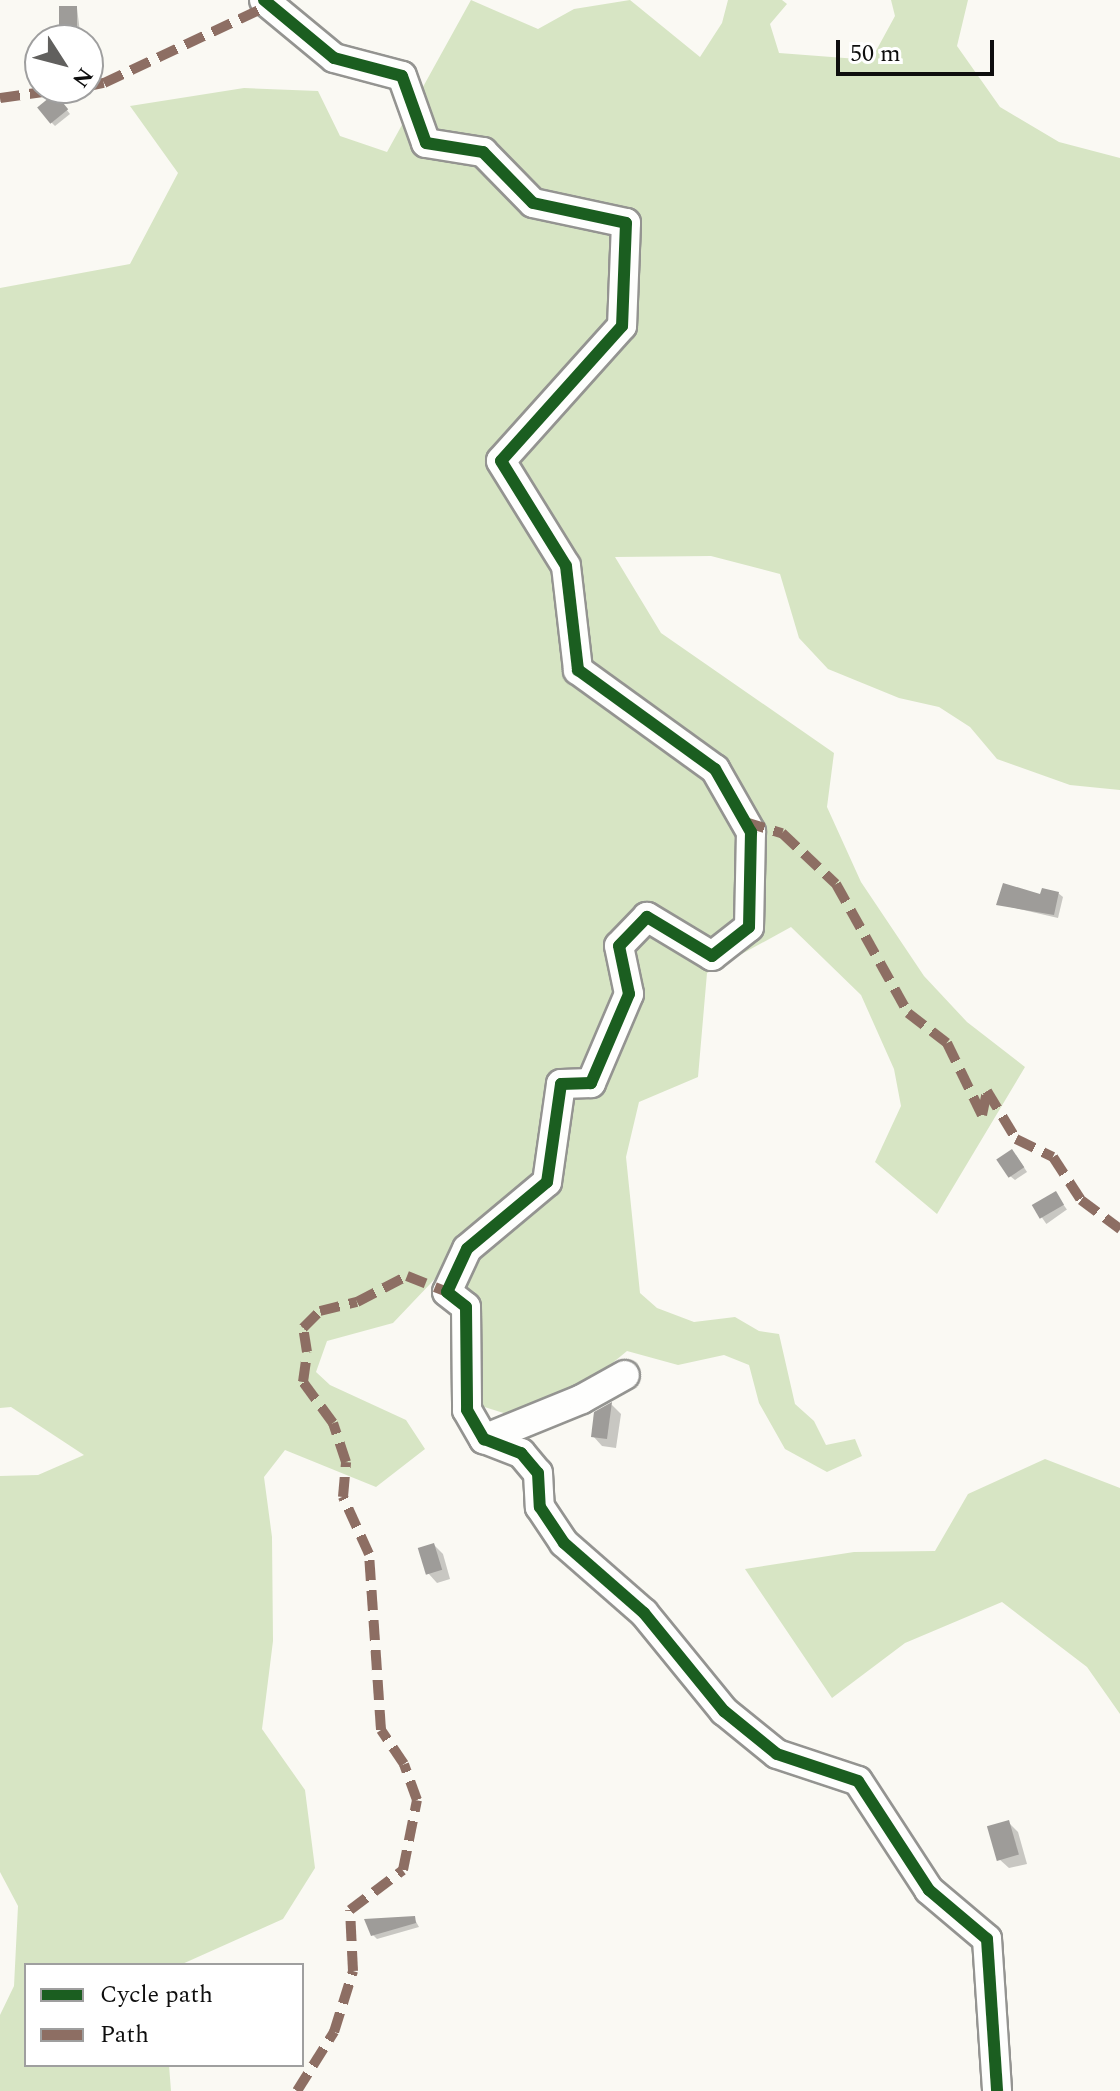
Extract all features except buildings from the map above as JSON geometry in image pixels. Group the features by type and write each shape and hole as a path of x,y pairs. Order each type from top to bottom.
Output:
{"street":[{"path":"264,0 334,58 402,76 426,143 483,152 533,203 626,223 622,326 501,461 566,566 578,670 715,769 751,832 749,927 712,956 647,917 619,946 629,994 591,1083 561,1084 547,1182 467,1249 447,1292 466,1307 467,1410 484,1439 521,1453 538,1473 540,1507 564,1543 644,1613 724,1711 777,1754 858,1781 929,1890 987,1939 997,2091"},
{"path":"484,1439 582,1399 625,1375"}],"green space":[{"path":"471,0 538,29 574,9 630,0 700,57 722,23 728,0 782,0 787,4 770,24 779,53 871,60 895,16 891,0 968,0 957,46 1000,107 1059,142 1120,158 1120,790 1070,785 997,759 970,727 939,707 899,698 828,669 799,638 780,574 711,556 615,557 661,633 834,753 827,807 861,882 924,976 967,1022 1025,1067 937,1214 875,1162 901,1106 894,1069 861,995 791,927 707,973 698,1077 639,1102 626,1157 640,1293 657,1308 694,1322 735,1317 759,1331 779,1334 795,1404 814,1421 826,1445 855,1439 862,1456 827,1472 785,1449 759,1403 749,1365 724,1355 678,1365 627,1351 586,1385 513,1416 478,1405 479,1305 450,1263 393,1323 327,1341 316,1372 330,1385 406,1420 425,1449 376,1487 285,1450 264,1477 272,1537 273,1641 262,1729 305,1790 315,1868 283,1919 184,1963 24,1963 24,2067 169,2067 171,2091 0,2091 0,2015 14,1986 18,1906 0,1872 0,1476 38,1475 84,1455 11,1407 0,1408 0,288 130,264 178,173 130,106 244,88 318,91 340,136 387,152"},
{"path":"1045,1459 1120,1488 1120,1714 1087,1667 1002,1602 905,1643 832,1698 745,1569 854,1552 935,1551 968,1494"}],"marked path":[{"path":"104,83 270,5"},
{"path":"0,98 24,95"},
{"path":"745,822 782,833 836,884 908,1013 947,1043 982,1115 987,1091 1016,1139 1053,1157 1081,1200 1120,1229"},
{"path":"297,2091 334,2032 353,1971 350,1910 403,1870 417,1800 404,1764 381,1730 369,1554 343,1497 346,1462 333,1423 303,1382 307,1352 303,1328 320,1311 357,1302 407,1276 447,1292"}],"cycle path":[{"path":"264,0 334,58 402,76 426,143 483,152 533,203 626,223 622,326 501,461 566,566 578,670 715,769 751,832 749,927 712,956 647,917 619,946 629,994 591,1083 561,1084 547,1182 467,1249 447,1292 466,1307 467,1410 484,1439 521,1453 538,1473 540,1507 564,1543 644,1613 724,1711 777,1754 858,1781 929,1890 987,1939 997,2091"}]}
